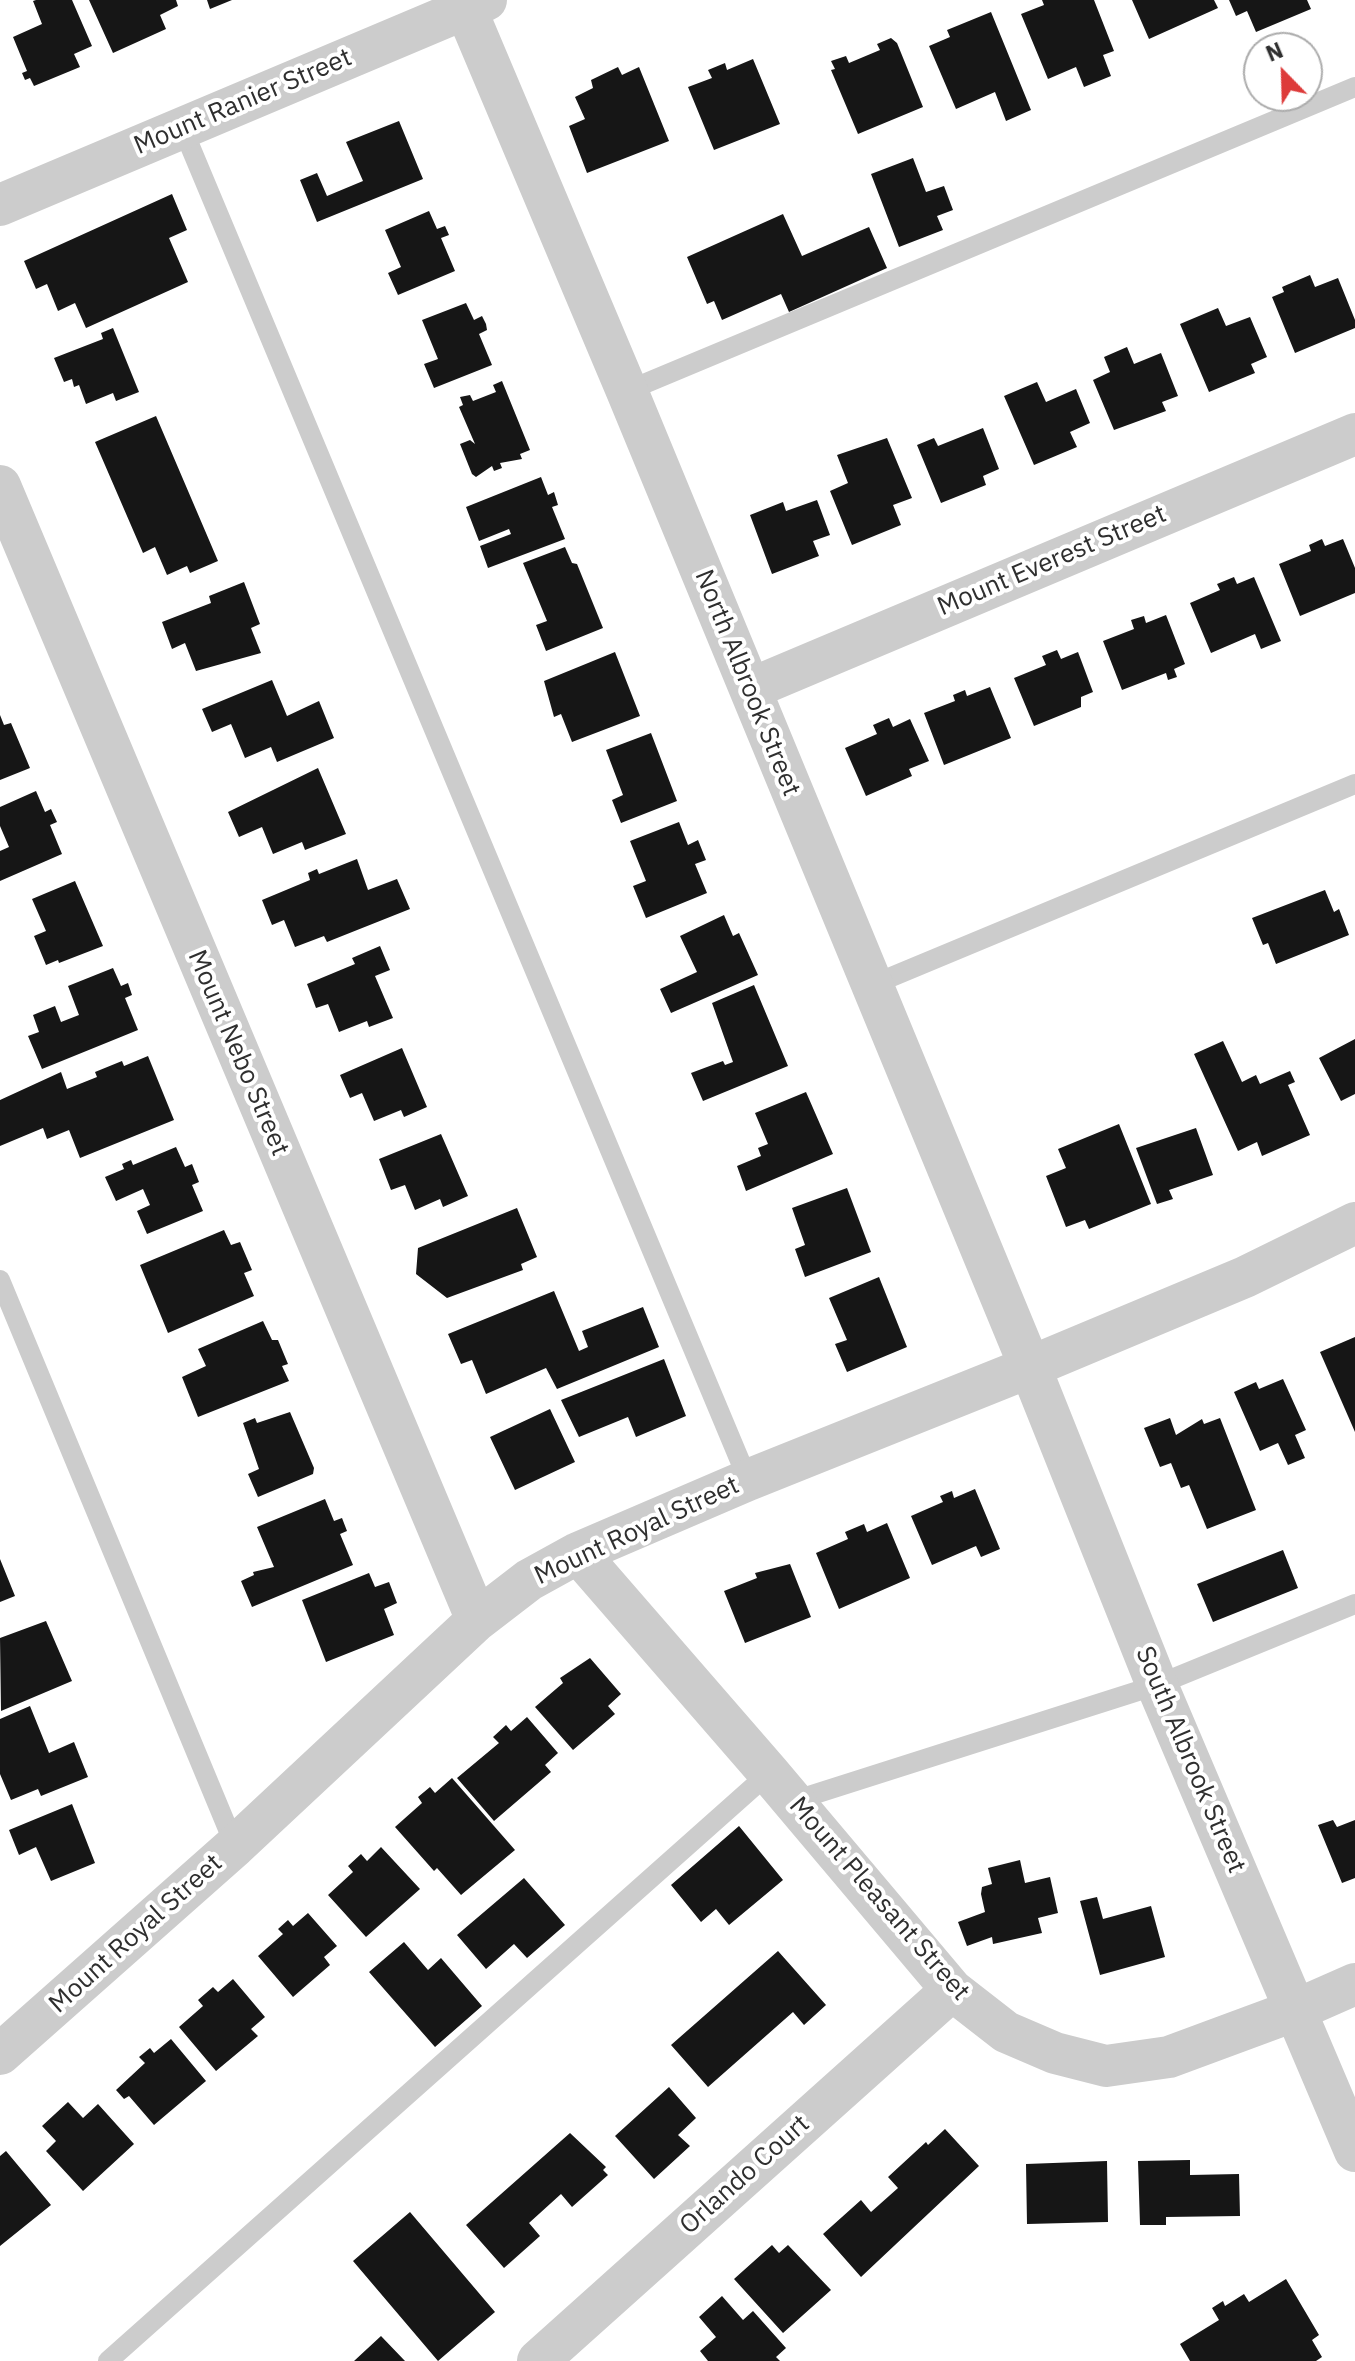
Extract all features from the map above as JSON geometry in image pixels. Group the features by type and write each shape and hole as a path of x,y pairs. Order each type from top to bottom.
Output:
{"street":[{"name":"Mount Ranier Street","path":"0,205 471,3"},
{"name":"North Albrook Street","path":"471,3 627,391 1030,1367"},
{"name":"Mount Everest Street","path":"750,689 1355,434"},
{"name":"Mount Nebo Street","path":"0,486 477,1620"},
{"name":"Mount Royal Street","path":"1,2051 235,1846 477,1620 529,1580 578,1553 748,1480 1245,1277 1355,1223"},
{"name":"South Albrook Street","path":"1030,1367 1157,1685 1355,2151"},
{"name":"Mount Pleasant Street","path":"578,1553 952,1990 1006,2032 1055,2053 1106,2066 1169,2057 1296,2010 1355,1984"},
{"name":"Orlando Court","path":"538,2361 952,1990"}],"lane":[{"path":"627,391 1355,87"},
{"path":"182,127 748,1480"},
{"path":"872,985 1355,784"},
{"path":"0,1280 235,1846"},
{"path":"108,2361 781,1787 1157,1685 1355,1604"}],"building":[{"path":"72,0 92,46 74,54 80,67 34,86 30,78 25,80 22,73 27,71 13,37 42,24 33,1"},
{"path":"89,0 176,0 178,6 160,15 166,29 113,53"},
{"path":"207,0 232,0 210,9"},
{"path":"1042,0 1094,0 1114,51 1103,55 1111,76 1084,87 1076,67 1048,79 1021,14 1044,5"},
{"path":"1132,0 1214,0 1218,8 1149,39"},
{"path":"1229,0 1307,0 1311,9 1256,32 1247,11 1236,16"},
{"path":"991,12 1031,110 1006,121 995,92 956,109 929,46 950,37 947,30"},
{"path":"891,38 897,43 923,107 858,134 831,70 835,69 831,61 846,56 849,63 880,50 877,44"},
{"path":"753,59 780,124 714,150 688,87 712,78 708,70 725,63 727,70"},
{"path":"618,67 622,75 639,67 669,141 587,173 569,126 585,119 575,97 593,88 591,80"},
{"path":"399,121 423,179 317,222 300,180 317,173 327,196 363,181 346,142"},
{"path":"913,158 926,192 944,186 953,210 937,216 943,230 899,247 871,174"},
{"path":"172,194 187,230 169,238 188,282 86,328 75,303 58,311 47,284 36,289 24,261"},
{"path":"429,211 437,229 445,226 449,235 441,238 455,271 398,295 388,273 401,267 385,230"},
{"path":"783,214 802,256 869,227 887,268 789,312 781,294 722,320 714,301 707,304 687,257"},
{"path":"1310,275 1315,287 1338,278 1355,320 1355,328 1295,353 1272,297 1284,292 1282,287"},
{"path":"466,303 474,320 482,316 486,324 487,330 479,334 492,365 434,388 424,364 438,359 422,320"},
{"path":"1218,308 1226,326 1250,317 1267,357 1251,364 1255,373 1209,392 1180,324"},
{"path":"113,328 139,392 116,401 113,393 86,404 79,385 74,387 72,379 64,382 54,358 103,339 101,333"},
{"path":"1127,347 1134,364 1161,353 1178,396 1162,402 1166,411 1114,430 1093,380 1110,372 1104,357"},
{"path":"502,381 530,450 520,454 522,459 500,463 502,468 494,471 492,466 476,477 460,444 470,440 475,444 459,407 463,405 460,397 470,395 473,401 496,392 493,385"},
{"path":"1037,382 1046,402 1076,389 1090,423 1070,432 1077,447 1034,465 1004,396"},
{"path":"156,416 218,561 190,573 187,566 167,575 155,547 143,553 95,442"},
{"path":"983,428 999,469 983,476 986,485 941,503 917,445 934,438 938,446"},
{"path":"887,438 912,498 893,505 901,525 852,545 830,491 848,483 837,455"},
{"path":"541,477 548,495 554,492 558,505 552,507 565,539 488,568 480,546 511,534 509,529 479,541 466,507"},
{"path":"817,500 830,535 813,541 819,556 772,574 750,515 783,502 786,511"},
{"path":"1322,539 1325,546 1343,539 1355,568 1355,593 1300,616 1279,564 1311,551 1309,545"},
{"path":"565,547 572,563 577,564 603,628 546,651 536,625 547,621 523,563"},
{"path":"1234,577 1237,584 1254,577 1281,641 1261,649 1255,634 1211,653 1190,603 1220,590 1217,584"},
{"path":"244,582 260,624 251,628 261,653 196,671 185,643 172,649 162,622 211,603 209,596"},
{"path":"1166,615 1185,664 1174,669 1177,677 1168,680 1166,673 1122,690 1103,641 1134,629 1131,620 1144,616 1146,623"},
{"path":"1057,650 1061,659 1078,652 1093,692 1081,697 1081,707 1034,726 1014,678 1046,665 1042,656"},
{"path":"615,652 640,716 572,742 561,714 554,717 544,681"},
{"path":"272,680 287,716 319,701 334,738 277,762 271,747 245,758 231,724 212,732 202,709"},
{"path":"990,687 1011,738 944,765 924,713 955,701 953,695 965,690 967,696"},
{"path":"0,715 4,725 11,723 30,768 0,780"},
{"path":"889,718 893,727 910,719 929,761 909,769 912,776 866,796 845,748 877,734 873,725"},
{"path":"651,733 677,801 621,823 612,800 623,795 606,750"},
{"path":"318,768 346,834 305,850 302,842 273,854 262,827 239,837 228,812"},
{"path":"36,791 45,812 51,809 57,822 50,825 62,854 0,881 0,851 9,847 0,826 0,807"},
{"path":"679,822 688,845 698,840 706,860 695,864 707,893 646,918 633,886 646,881 630,841"},
{"path":"357,859 368,890 397,879 410,909 327,942 324,936 295,947 284,920 272,925 262,900 310,880 308,873 317,869 319,874"},
{"path":"75,881 103,946 46,965 34,936 46,931 32,899"},
{"path":"1325,890 1334,912 1339,909 1349,935 1276,964 1268,943 1263,945 1252,918"},
{"path":"724,915 733,936 739,933 758,975 671,1013 660,989 697,972 680,936"},
{"path":"380,946 390,970 375,976 393,1018 369,1027 367,1021 339,1032 328,1004 316,1008 307,984 355,964 352,958"},
{"path":"113,968 121,986 128,983 132,995 125,998 138,1030 42,1069 28,1036 39,1032 33,1015 55,1006 61,1022 79,1015 68,986"},
{"path":"754,985 788,1066 703,1101 691,1073 723,1061 725,1065 733,1062 712,1003"},
{"path":"1355,1039 1355,1094 1341,1101 1319,1058"},
{"path":"1223,1041 1242,1082 1256,1075 1260,1084 1290,1071 1295,1082 1288,1085 1310,1135 1262,1156 1257,1142 1238,1151 1194,1054"},
{"path":"402,1048 427,1107 404,1117 401,1110 374,1121 362,1093 350,1098 340,1075"},
{"path":"148,1056 174,1120 80,1158 69,1130 47,1139 43,1128 0,1146 0,1100 61,1072 67,1089 97,1077 95,1072 122,1061 124,1066"},
{"path":"806,1092 833,1154 746,1191 737,1166 761,1156 758,1148 768,1144 755,1113"},
{"path":"1119,1124 1151,1204 1089,1229 1085,1220 1066,1227 1046,1176 1066,1168 1058,1149"},
{"path":"1196,1128 1213,1175 1169,1190 1173,1199 1157,1204 1136,1148"},
{"path":"441,1134 468,1196 443,1207 440,1199 415,1210 405,1185 391,1190 379,1159"},
{"path":"176,1147 185,1167 192,1164 199,1182 192,1185 203,1211 147,1234 137,1211 150,1205 143,1189 116,1201 105,1177 124,1169 122,1164 131,1160 133,1165"},
{"path":"847,1188 871,1252 805,1277 795,1249 805,1245 792,1208"},
{"path":"517,1208 537,1257 521,1264 523,1270 447,1298 416,1274 418,1248"},
{"path":"224,1230 231,1245 240,1242 252,1270 244,1273 254,1296 168,1333 140,1265"},
{"path":"879,1277 907,1347 847,1372 835,1344 847,1340 829,1298"},
{"path":"554,1291 579,1351 588,1347 582,1331 643,1307 659,1347 557,1389 546,1368 486,1394 472,1360 461,1364 448,1334"},
{"path":"263,1321 272,1340 278,1340 288,1364 282,1366 289,1381 198,1417 182,1377 206,1366 198,1349"},
{"path":"1355,1337 1355,1432 1320,1352"},
{"path":"664,1359 686,1416 636,1437 628,1417 579,1437 561,1400"},
{"path":"1283,1379 1306,1430 1295,1435 1305,1458 1288,1465 1278,1443 1260,1451 1234,1392 1256,1382 1259,1389"},
{"path":"550,1409 575,1462 515,1490 490,1437"},
{"path":"290,1412 314,1468 313,1474 258,1497 248,1474 259,1469 243,1423 255,1418 257,1423"},
{"path":"1170,1418 1176,1435 1202,1419 1204,1424 1220,1418 1256,1510 1207,1529 1189,1485 1181,1488 1171,1463 1160,1467 1144,1428"},
{"path":"975,1489 1000,1549 981,1557 976,1546 932,1565 911,1516 943,1502 940,1496 952,1491 954,1498"},
{"path":"325,1499 334,1521 342,1518 347,1531 340,1534 353,1565 252,1607 241,1581 254,1575 253,1572 274,1567 257,1527"},
{"path":"887,1523 910,1578 839,1609 816,1553 848,1539 845,1532 864,1524 867,1532"},
{"path":"1283,1550 1298,1588 1213,1622 1197,1584"},
{"path":"0,1559 15,1596 0,1602"},
{"path":"790,1564 811,1617 745,1643 724,1591 757,1578 755,1573"},
{"path":"369,1573 375,1587 389,1582 397,1603 384,1609 394,1635 326,1662 302,1600"},
{"path":"46,1621 72,1681 1,1711 0,1638"},
{"path":"590,1658 621,1694 608,1706 615,1714 573,1750 535,1707 563,1683 560,1678"},
{"path":"30,1706 49,1753 74,1742 88,1777 41,1796 38,1789 11,1800 0,1774 0,1719"},
{"path":"527,1717 558,1753 545,1765 551,1772 494,1821 457,1778 499,1743 493,1737 506,1725 511,1731"},
{"path":"452,1778 515,1850 461,1895 437,1868 434,1871 395,1827 422,1803 418,1797 430,1787 435,1793"},
{"path":"72,1804 95,1863 51,1881 36,1847 19,1855 9,1830"},
{"path":"1333,1820 1337,1827 1355,1820 1355,1878 1342,1883 1318,1825"},
{"path":"739,1826 783,1880 729,1925 716,1909 701,1922 671,1885"},
{"path":"381,1847 420,1889 366,1937 328,1895 353,1872 348,1866 361,1854 367,1861"},
{"path":"1020,1860 1025,1883 1050,1877 1058,1913 1038,1918 1042,1933 993,1944 992,1937 967,1946 958,1922 985,1912 981,1894 982,1887 992,1884 988,1868"},
{"path":"524,1878 565,1925 527,1958 514,1944 486,1969 457,1935"},
{"path":"1097,1897 1103,1919 1151,1906 1165,1957 1100,1975 1080,1901"},
{"path":"308,1913 337,1946 324,1957 330,1965 293,1997 258,1956 283,1934 278,1929 288,1920 293,1926"},
{"path":"404,1942 428,1970 441,1958 482,2006 435,2047 369,1972"},
{"path":"778,1951 826,2005 804,2025 793,2012 708,2087 671,2045"},
{"path":"233,1979 265,2017 251,2029 258,2036 216,2071 179,2027 203,2006 198,2000 213,1987 218,1992"},
{"path":"171,2039 206,2081 154,2125 129,2096 124,2099 116,2090 145,2063 139,2057 150,2048 154,2053"},
{"path":"669,2087 696,2118 678,2135 690,2146 654,2179 615,2136"},
{"path":"68,2102 83,2118 98,2104 134,2144 83,2191 46,2151 56,2141 42,2126"},
{"path":"945,2129 979,2166 861,2277 823,2234 861,2200 871,2212 898,2188 888,2177"},
{"path":"570,2133 606,2167 603,2170 608,2175 572,2207 561,2194 529,2223 540,2236 504,2268 466,2225"},
{"path":"6,2151 51,2205 0,2246 0,2156"},
{"path":"1190,2160 1190,2175 1239,2174 1240,2216 1166,2217 1166,2225 1140,2225 1138,2161"},
{"path":"1107,2161 1108,2222 1027,2224 1026,2164"},
{"path":"410,2212 495,2312 438,2361 353,2261"},
{"path":"772,2245 779,2253 788,2245 831,2290 783,2333 734,2279"},
{"path":"1286,2279 1319,2335 1312,2340 1322,2357 1316,2361 1190,2361 1180,2344 1219,2320 1212,2308 1223,2301 1225,2306 1244,2294 1249,2302"},
{"path":"722,2296 743,2320 753,2311 786,2348 776,2357 780,2361 708,2361 700,2351 716,2337 699,2317"},
{"path":"381,2336 405,2361 354,2361"}]}
